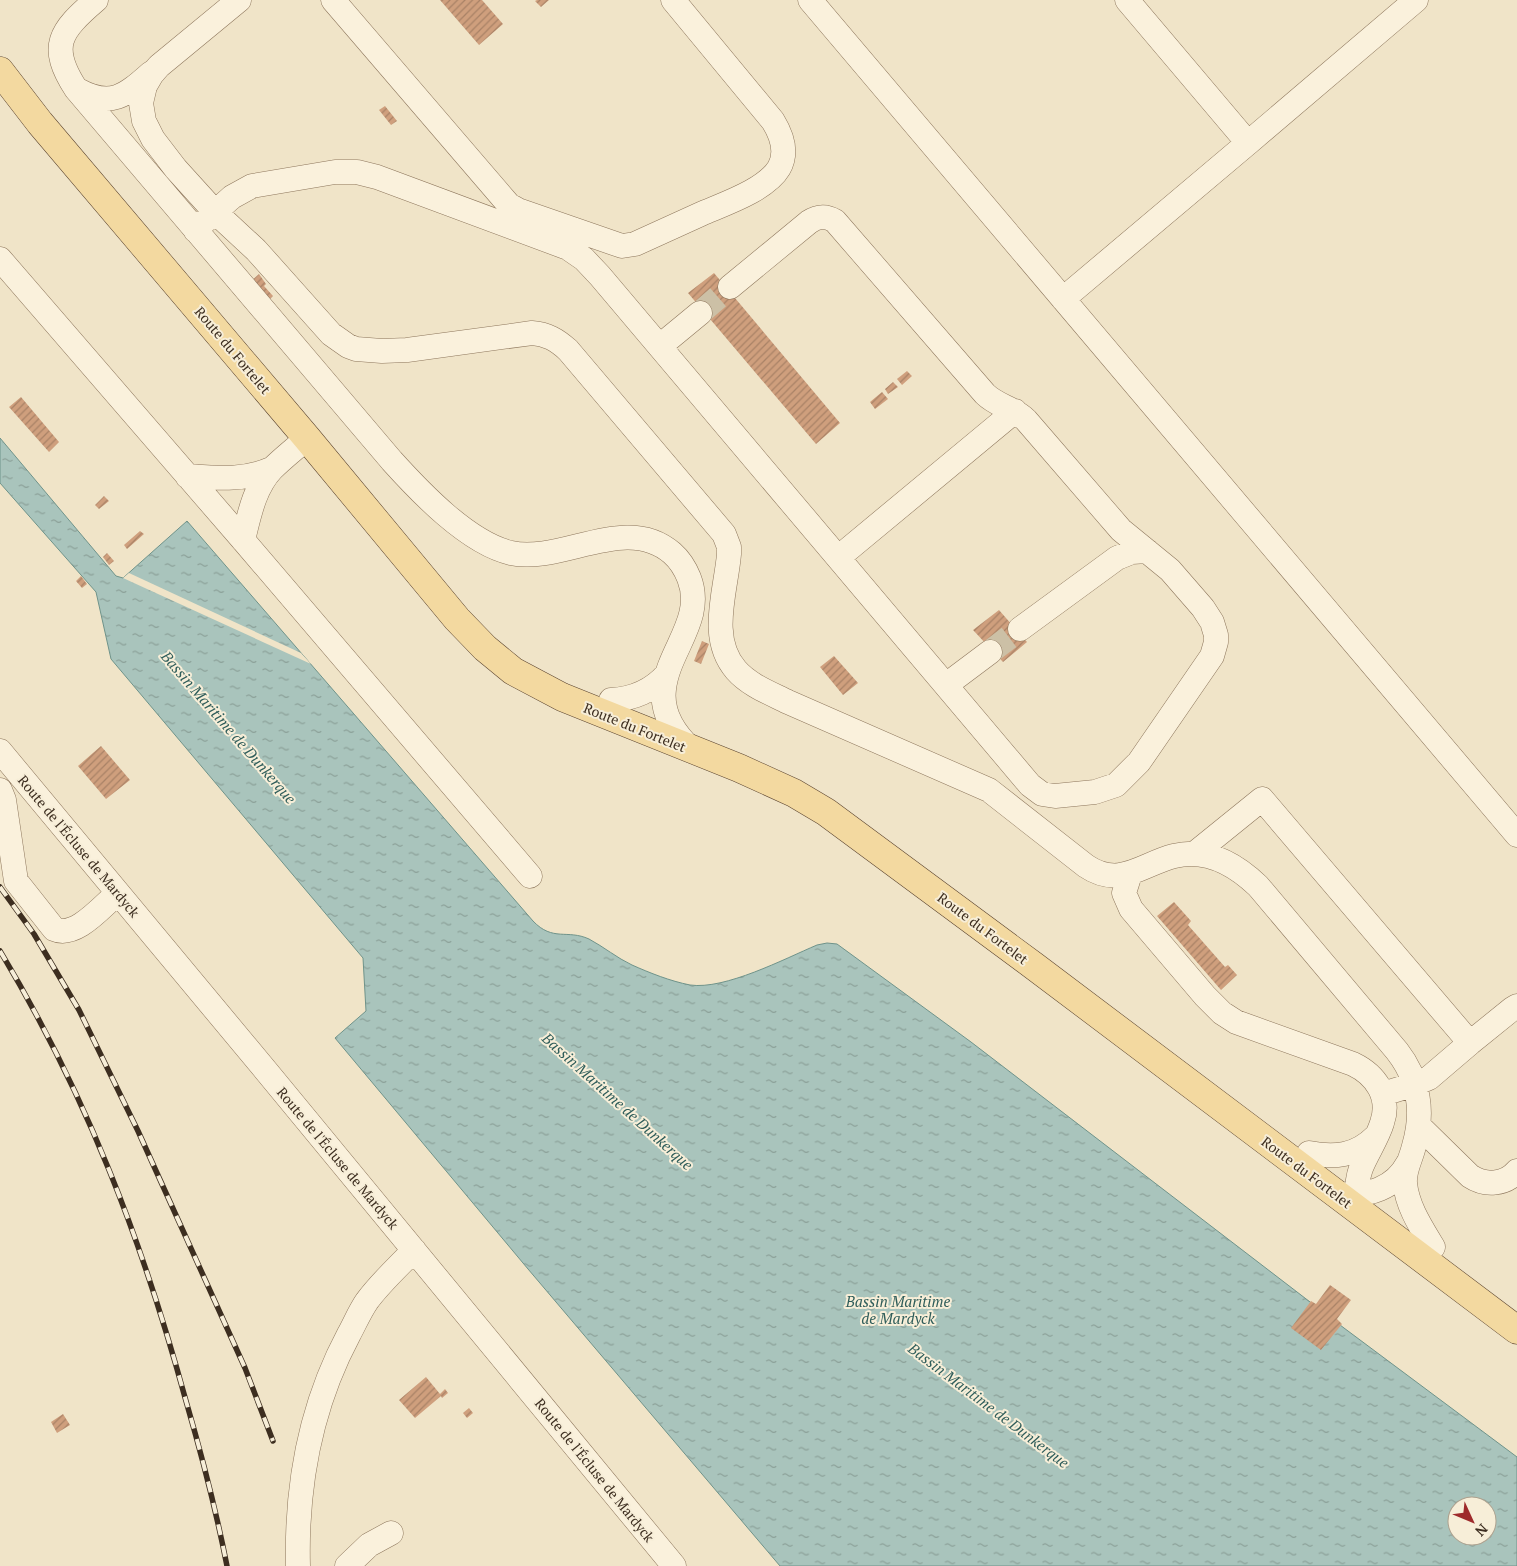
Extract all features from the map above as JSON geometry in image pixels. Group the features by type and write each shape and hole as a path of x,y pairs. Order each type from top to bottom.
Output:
{"main road":[{"name":"Route du Fortelet","path":"0,71 40,123 466,629 485,648 513,671 534,683 585,707 780,786 816,805 1354,1196 1517,1330"},
{"name":"Route du Fortelet","path":"0,84 40,123"},
{"name":"Route du Fortelet","path":"424,578 469,620 506,649 539,668 612,700 789,772 834,798 1309,1154 1354,1196 1433,1246 1517,1309"}],"street":[{"path":"96,0 67,29 60,44 62,62 76,89 409,481 438,508 472,534 492,546 512,553 533,554 630,537 649,540 658,544 673,554 680,562 688,575 694,602 687,629 667,674 664,696 671,724 682,741 691,749"},
{"path":"76,89 101,99 120,97 135,88 239,0"},
{"path":"333,0 509,205 518,210 622,246 635,244 750,191 774,174 780,167 783,156 782,139 773,121 672,0"},
{"path":"810,0 1517,835"},
{"path":"1127,0 1248,143"},
{"path":"1063,299 1416,0"},
{"path":"159,66 149,79 142,95 144,121 153,139 168,160 215,212 256,250 331,334 348,346 367,350 396,351 532,333 548,336 561,344 724,534 729,547 721,613 721,633 724,649 736,671 752,683 773,695 989,790 1093,871 1109,876 1130,874 1173,856 1194,854 1216,859 1234,866 1258,886 1398,1051 1409,1067 1419,1105 1419,1126 1405,1177 1407,1195 1419,1224 1433,1246"},
{"path":"195,230 232,196 252,186 335,172 357,172 372,175 557,242 568,248 584,259 660,346 1024,779 1036,790 1049,796 1095,792 1116,785 1143,756 1208,663 1216,642 1212,622 1203,608 1170,570 1126,536 1026,420 1015,411 999,405 985,394 840,225 830,218 820,217 808,222 730,287"},
{"path":"0,258 530,876"},
{"path":"660,346 700,313"},
{"path":"839,557 1015,411"},
{"path":"243,540 253,501 261,485 271,470 307,438"},
{"path":"187,476 230,478 253,476 271,470"},
{"path":"1020,629 1117,558 1132,552 1147,551"},
{"path":"946,685 990,652"},
{"path":"612,700 629,698 644,693 667,674"},
{"name":"Route de l'Écluse de Mardyck","path":"0,751 674,1566"},
{"path":"0,790 4,800 16,881 54,929 63,932 74,930 118,893"},
{"path":"1194,854 1262,799 1470,1043"},
{"path":"1130,874 1124,892 1130,909 1222,1013 1236,1022 1333,1056 1360,1068 1372,1076 1380,1087 1384,1116 1380,1130 1360,1170 1354,1196 1389,1185 1401,1176 1408,1163"},
{"path":"1382,1094 1429,1078 1517,1006"},
{"path":"1419,1126 1470,1176 1478,1181 1500,1182 1510,1178 1517,1171"},
{"path":"1309,1154 1334,1156 1350,1153 1364,1147 1375,1138"},
{"path":"298,1566 297,1529 302,1483 308,1447 326,1384 336,1357 367,1301 414,1250"},
{"path":"347,1566 369,1545 391,1533"}],"water":[{"name":"Bassin Maritime de Mardyck","path":"0,438 116,576 123,578 187,521 540,927 554,933 581,936 589,939 632,965 690,985 720,983 772,965 817,945 837,944 971,1042 1344,1328 1517,1457 1517,1566 780,1566 335,1038 366,1011 363,958 111,659 96,592 0,483"}],"pier":[{"path":"129,573 301,653 311,664 123,578"}],"building":[{"path":"440,0 482,0 503,24 479,45"},
{"path":"549,0 541,7 535,1"},
{"path":"385,106 397,121 391,125 379,110"},
{"path":"714,273 840,423 816,444 688,293"},
{"path":"259,274 266,284 264,286 273,296 268,301 251,281"},
{"path":"907,371 912,376 902,385 897,379"},
{"path":"893,382 898,387 888,394 885,389"},
{"path":"882,392 888,399 875,409 870,402"},
{"path":"21,397 59,442 49,452 9,407"},
{"path":"104,496 109,501 99,509 95,505"},
{"path":"140,531 144,534 127,549 124,545"},
{"path":"107,553 114,561 109,565 103,557"},
{"path":"81,576 87,584 82,588 76,581"},
{"path":"999,610 1027,642 1003,662 973,630"},
{"path":"702,641 709,644 701,664 694,661"},
{"path":"834,656 858,683 843,695 820,667"},
{"path":"101,746 130,780 106,799 78,766"},
{"path":"1174,902 1191,921 1188,925 1225,967 1228,965 1237,975 1221,990 1157,916"},
{"path":"1330,1285 1351,1300 1337,1319 1342,1324 1321,1350 1291,1328 1311,1301 1316,1304"},
{"path":"426,1377 440,1394 445,1389 448,1393 442,1398 441,1396 415,1418 399,1400"},
{"path":"469,1408 473,1413 467,1418 463,1413"},
{"path":"63,1414 70,1425 57,1433 51,1422"}],"tunnel":[{"path":"700,313 730,287"},
{"path":"990,652 1020,629"}],"railway":[{"path":"0,887 34,934 79,1010 138,1131 245,1368 273,1441"},
{"path":"0,951 59,1059 109,1169 169,1341 203,1463 227,1566"}],"water label":[{"name":"Bassin Maritime de Dunkerque","path":"229,727"},
{"name":"Bassin Maritime de Dunkerque","path":"618,1101"},
{"name":"Bassin Maritime de Dunkerque","path":"989,1405"}]}
